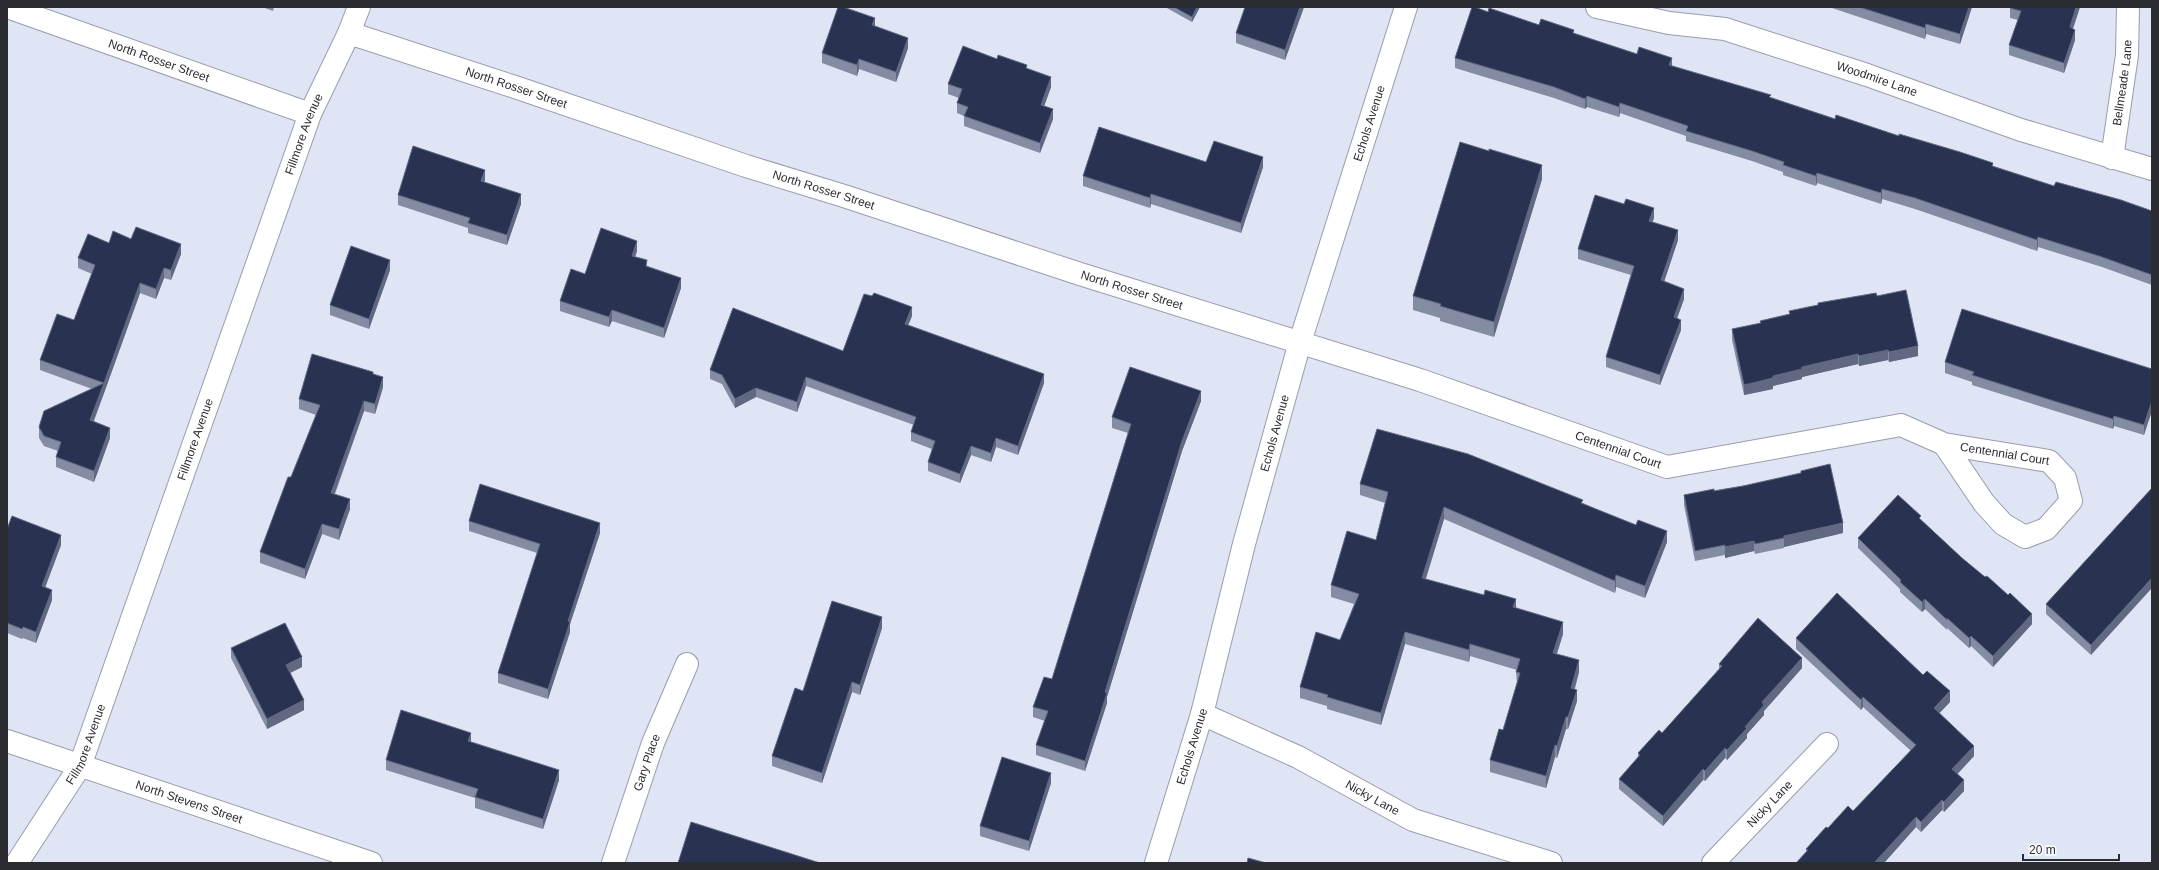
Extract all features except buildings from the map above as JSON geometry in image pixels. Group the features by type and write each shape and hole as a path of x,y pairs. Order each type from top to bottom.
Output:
{"street":[{"name":"Fillmore Avenue","path":"17,863 80,766 310,114 349,33 358,7"},
{"name":"Echols Avenue","path":"1156,863 1202,714 1244,544 1300,342 1406,7"},
{"name":"Woodmire Lane","path":"1597,7 1670,23 1725,29 1868,75 2021,130 2152,169"},
{"name":"Bellmeade Lane","path":"2112,158 2127,55 2128,7"},
{"name":"North Rosser Street","path":"7,8 310,114"},
{"name":"North Rosser Street","path":"349,33 518,88 710,154 844,196 1209,316 1300,342"},
{"name":"Centennial Court","path":"1300,342 1420,380 1668,467 1901,425 1944,444 2049,461 2065,478 2071,501 2046,529 2025,537 2003,524 1984,503 1944,444"},
{"name":"Gary Place","path":"613,863 653,743 687,664"},
{"name":"Nicky Lane","path":"1202,714 1298,757 1413,820 1551,863"},
{"name":"North Stevens Street","path":"7,741 371,863"},
{"name":"Nicky Lane","path":"1713,863 1826,744"}]}
